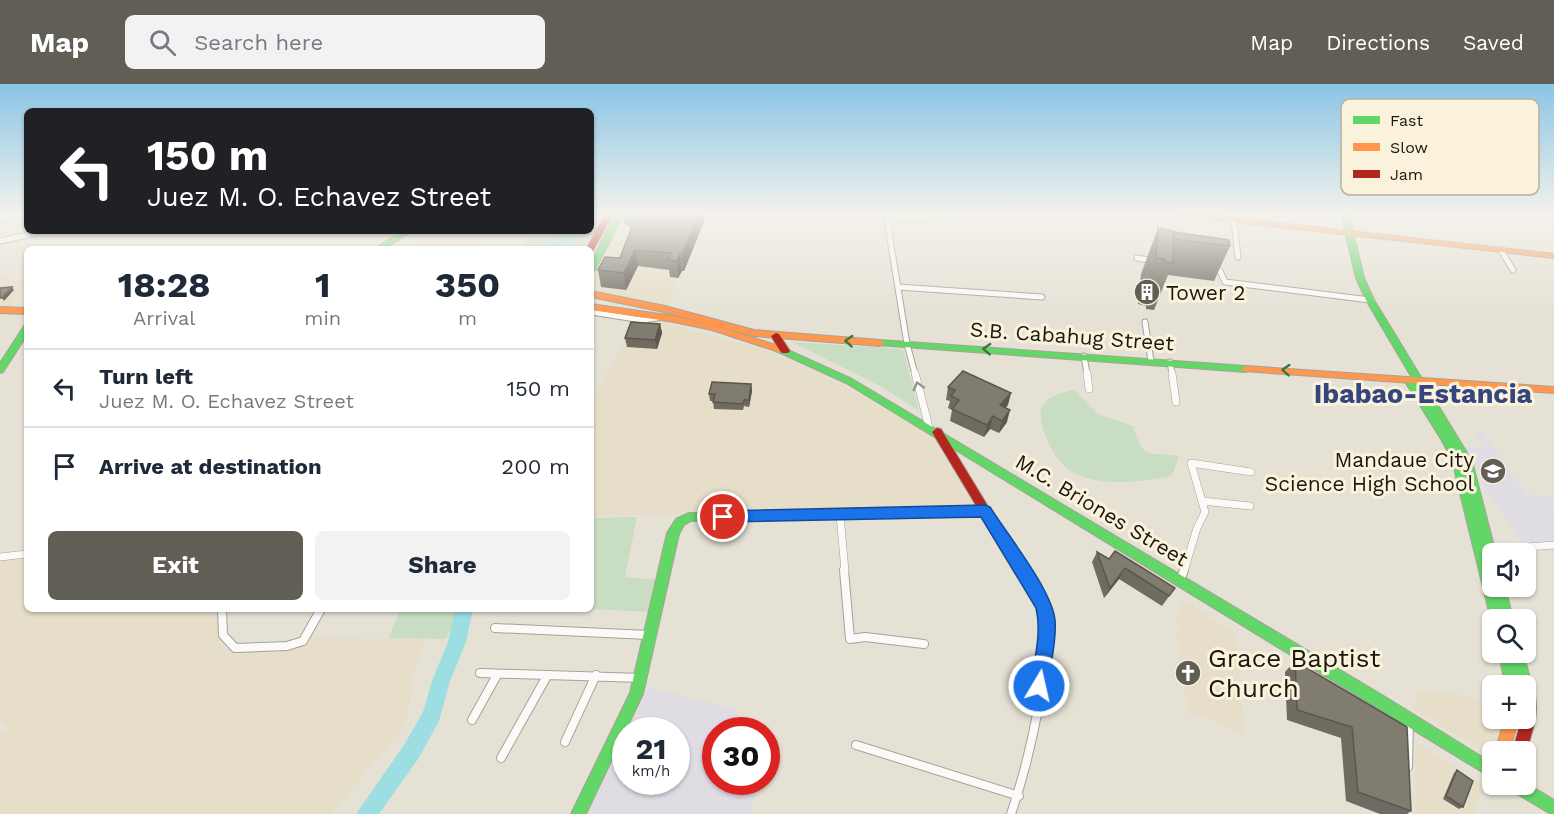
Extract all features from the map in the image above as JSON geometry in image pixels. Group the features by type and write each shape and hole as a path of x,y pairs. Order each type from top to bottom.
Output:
{"street":[{"path":"594,264 602,248"},
{"path":"892,248 907,344 933,429 1038,594 1047,620 1034,723 1019,796 1011,814"},
{"path":"1237,248 1238,257"},
{"path":"1352,248 1362,283 1370,300 1414,380 1451,439 1487,543"},
{"path":"1485,248 1554,256"},
{"path":"1501,250 1513,270"},
{"path":"1137,258 1160,262"},
{"path":"1206,269 1221,271 1226,282 1370,300"},
{"path":"898,287 1042,297"},
{"name":"S.B. Cabahug Street","path":"594,295 665,309 754,333 776,336 1554,390"},
{"name":"M.C. Briones Street","path":"594,301 662,312 674,319"},
{"name":"M.C. Briones Street","path":"594,308 674,319 714,328 785,351 849,381 933,429 1482,765"},
{"path":"0,310 24,311"},
{"path":"594,312 642,320 657,318"},
{"path":"1145,322 1150,361"},
{"path":"0,370 24,333"},
{"path":"776,336 785,351"},
{"path":"1084,356 1089,389"},
{"path":"1170,362 1176,402"},
{"path":"1180,581 1196,526 1205,512 1191,463 1251,472"},
{"path":"1202,501 1250,506"},
{"path":"578,814 642,678 673,533 684,519 690,517 985,511"},
{"path":"840,515 850,639 865,637 924,644"},
{"path":"1478,517 1499,609"},
{"path":"1536,548 1554,545"},
{"path":"0,557 24,554"},
{"path":"222,612 223,634 235,648 287,646 303,641 319,612"},
{"path":"495,628 650,635"},
{"path":"480,673 642,678"},
{"path":"471,720 497,675"},
{"path":"565,742 596,675"},
{"path":"501,758 547,676"},
{"path":"1408,778 1409,718"},
{"path":"856,746 1019,796"},
{"path":"1532,795 1554,808"}],"shaded area":[{"path":"605,248 661,248 684,271 678,278 668,307 594,289 600,260"},
{"path":"8,275 6,281 24,280 24,289 11,306 0,306 0,276"},
{"path":"636,321 666,324 758,348 815,371 931,435 976,507 594,516 594,396"},
{"path":"1474,432 1483,432 1526,495 1553,496 1554,542 1523,543 1488,493 1465,447 1484,448"},
{"path":"24,557 24,612 215,612 221,649 304,646 310,638 425,639 414,673 406,725 331,814 0,814 0,736 9,729 0,721 0,561"},
{"path":"1184,601 1236,634 1244,736 1208,718 1188,715 1176,633 1179,632 1176,615"},
{"path":"648,688 733,708 740,717 702,717 702,795 756,795 749,814 588,814 612,763 612,795 690,795 690,717 634,717"},
{"path":"1420,691 1469,696 1482,703 1482,729 1501,729 1497,741 1482,741 1482,750 1412,708"},
{"path":"1415,742 1482,784 1482,793 1473,814 1417,814"}],"green space":[{"path":"792,342 903,349 919,411 882,387"},
{"path":"1074,390 1098,414 1133,426 1144,450 1153,454 1179,456 1172,476 1111,482 1087,478 1066,468 1055,455 1047,440 1041,412 1047,400"},
{"path":"637,517 625,577 658,580 651,612 594,609 594,518"},
{"path":"399,612 457,612 454,624 445,639 389,638"}],"building":[{"path":"624,248 685,248 677,261 668,260 671,253 635,250 624,273 598,270 605,257 620,258"},
{"path":"1157,248 1173,248 1173,263 1156,258"},
{"path":"12,287 2,298 0,298 0,288"},
{"path":"631,322 660,324 655,340 625,338"},
{"path":"963,371 1011,393 1000,405 1010,410 1002,421 993,416 987,425 952,409 959,400 951,396 955,390 948,387"},
{"path":"712,382 751,384 749,400 744,400 743,404 713,402 715,394 709,394"},
{"path":"1115,551 1175,588 1169,596 1125,568 1110,588 1097,552 1109,559"},
{"path":"1295,661 1407,727 1411,811 1358,792 1352,727 1297,710"},
{"path":"1457,770 1473,781 1463,807 1446,796"}],"waterway":[{"path":"366,814 411,752 432,715 441,681 457,642 463,612"}],"traffic: fast":[{"path":"594,264 602,248"},
{"path":"1353,248 1360,278 1370,300 1467,461 1488,543"},
{"path":"0,370 24,333"},
{"path":"880,343 1246,369"},
{"path":"779,349 849,381 1382,702 1482,765"},
{"path":"1409,380 1446,438 1457,460 1494,609"},
{"path":"578,814 636,694 673,533 680,522 689,517 855,514"},
{"path":"1502,597 1504,609"},
{"path":"1507,663 1510,675"},
{"path":"1519,663 1522,675"},
{"path":"1532,795 1554,808"}],"traffic: slow":[{"path":"1483,248 1554,256"},
{"path":"594,295 665,309 754,333 880,343"},
{"path":"594,307 674,319 714,328 779,349"},
{"path":"0,310 24,311"},
{"path":"1246,369 1554,390"},
{"path":"1505,741 1509,729"}],"traffic: jam":[{"path":"776,336 785,351"},
{"path":"855,514 985,511 937,432"},
{"path":"1522,741 1526,729"}],"place":[{"name":"Tower 2","path":"1147,292"},
{"name":"Mandaue City Science High School","path":"1493,471"},
{"name":"Grace Baptist Church","path":"1188,673"}],"district":[{"name":"Ibabao-Estancia","path":"1423,394"}],"route":[{"path":"723,517 985,511 1038,594 1044,608 1047,620 1039,686"}]}
